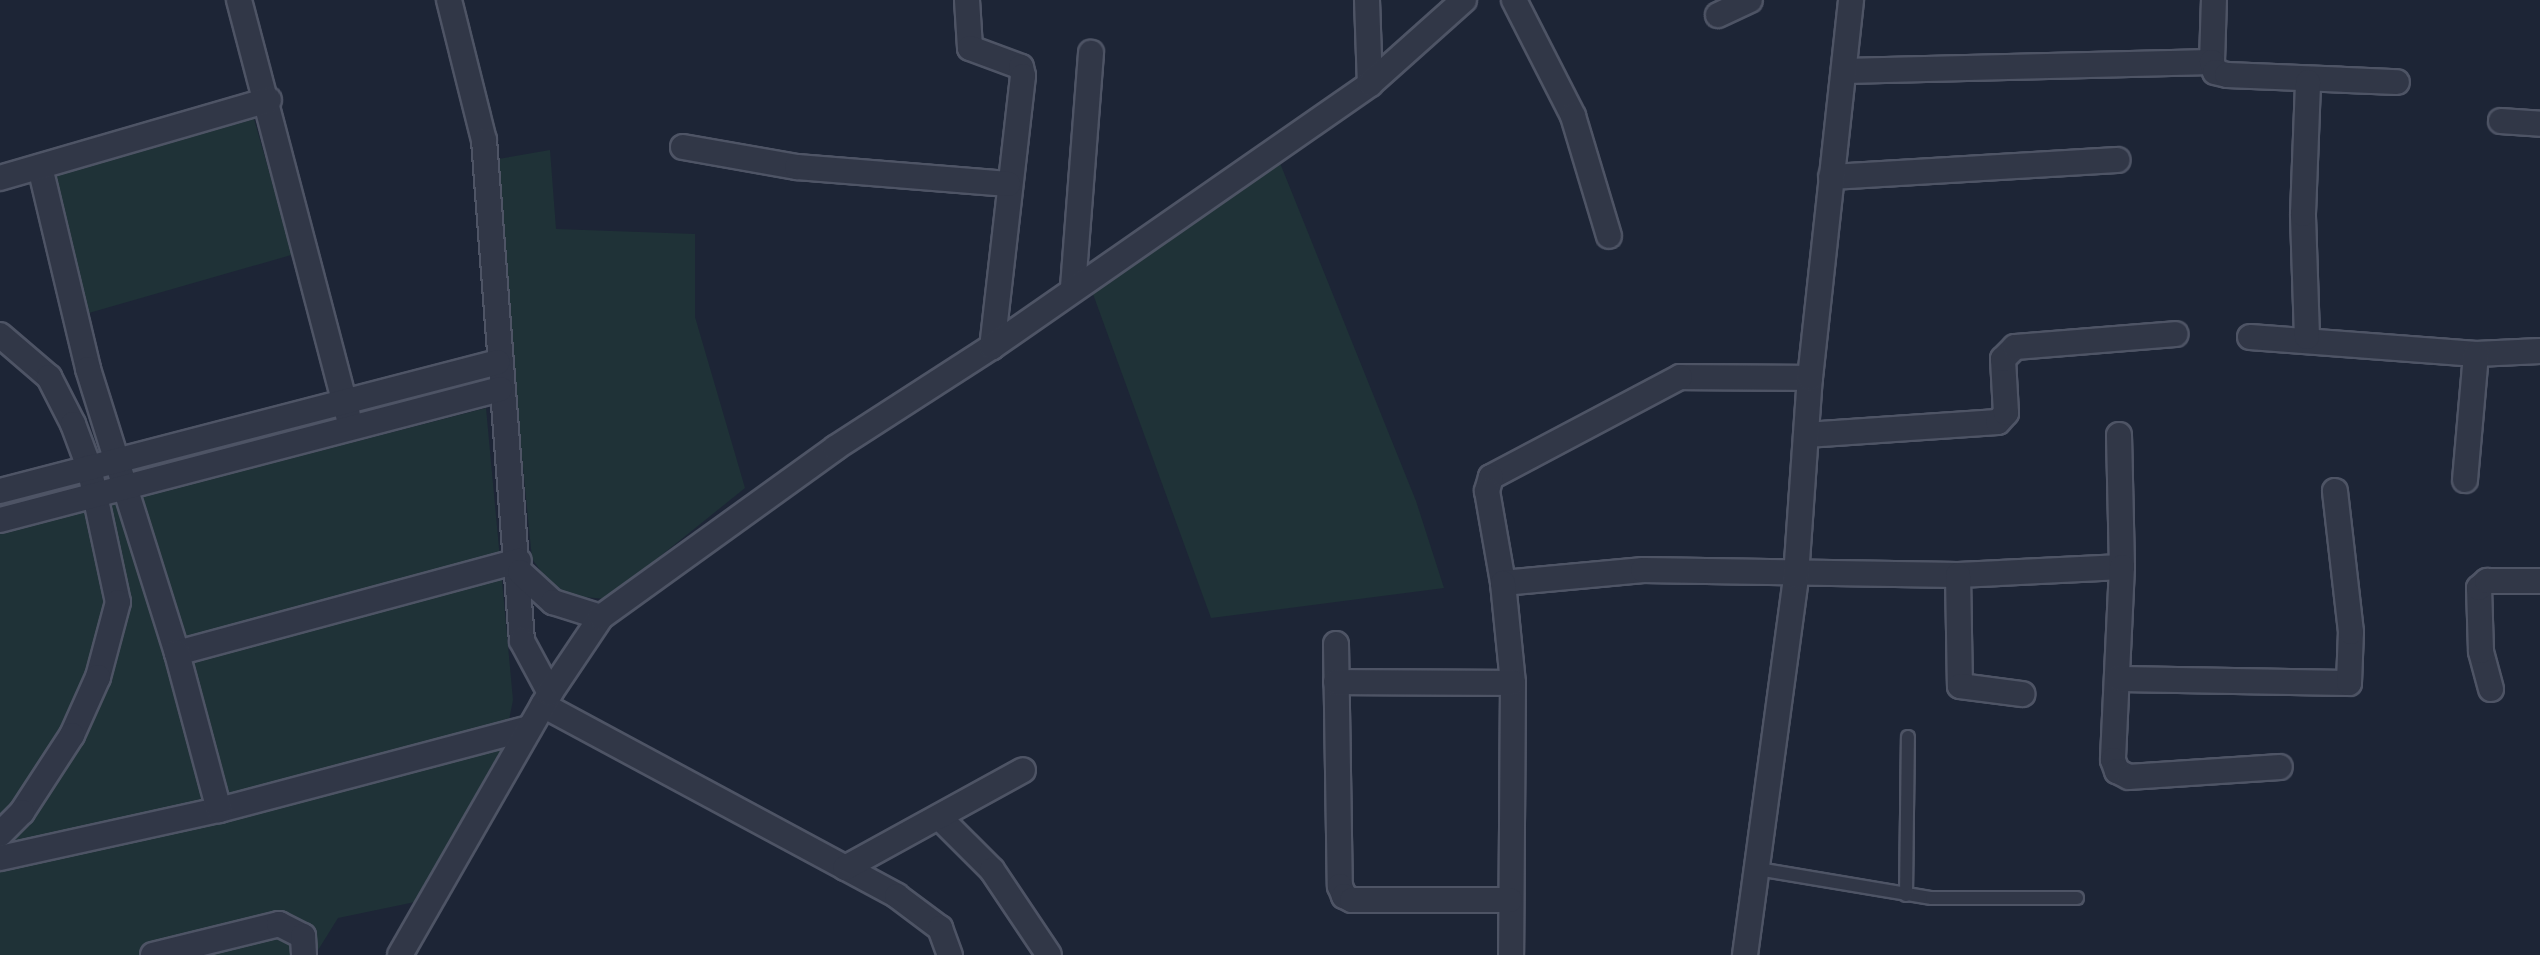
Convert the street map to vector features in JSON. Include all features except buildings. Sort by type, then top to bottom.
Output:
[{"type":"street","points":[[239,0],[269,100],[351,426]]},
{"type":"street","points":[[449,0],[484,140],[500,389],[519,567],[522,641],[546,699],[932,920],[946,936],[950,955]]},
{"type":"street","points":[[967,0],[970,48],[1021,67],[1023,76],[1008,184],[992,347]]},
{"type":"street","points":[[1367,0],[1370,84]]},
{"type":"street","points":[[400,955],[546,699],[601,617],[757,502],[992,347],[1073,287],[1370,84],[1464,0]]},
{"type":"street","points":[[1514,0],[1573,116],[1609,236]]},
{"type":"street","points":[[1718,15],[1750,0]]},
{"type":"street","points":[[1745,955],[1796,576],[1810,378],[1851,0]]},
{"type":"street","points":[[2214,0],[2212,62],[2220,74],[2308,82],[2397,82]]},
{"type":"street","points":[[1073,287],[1091,53]]},
{"type":"street","points":[[1844,71],[2212,62]]},
{"type":"street","points":[[2307,337],[2303,214],[2308,82]]},
{"type":"street","points":[[0,178],[269,100]]},
{"type":"street","points":[[2501,121],[2540,124]]},
{"type":"street","points":[[683,147],[811,168],[1008,184]]},
{"type":"street","points":[[1831,177],[2117,160]]},
{"type":"street","points":[[40,167],[88,369],[129,486],[219,810]]},
{"type":"street","points":[[1806,435],[1998,422],[2006,413],[2003,359],[2015,347],[2175,334]]},
{"type":"street","points":[[0,335],[49,377],[89,467],[118,602],[98,677],[72,735],[22,812],[0,834]]},
{"type":"street","points":[[2250,337],[2307,337],[2476,354],[2540,351]]},
{"type":"street","points":[[2465,480],[2476,354]]},
{"type":"street","points":[[0,491],[343,399],[498,362]]},
{"type":"street","points":[[49,377],[88,369]]},
{"type":"street","points":[[1511,955],[1513,683],[1503,583],[1487,491],[1491,477],[1680,377],[1810,378]]},
{"type":"street","points":[[0,520],[500,389]]},
{"type":"street","points":[[2119,435],[2122,567],[2113,760],[2117,771],[2129,777],[2280,767]]},
{"type":"street","points":[[2119,679],[2349,683],[2351,632],[2335,491]]},
{"type":"street","points":[[519,567],[553,602],[601,617]]},
{"type":"street","points":[[177,653],[519,567]]},
{"type":"street","points":[[1503,583],[1643,570],[1796,576],[1958,575],[2122,567]]},
{"type":"street","points":[[1958,575],[1960,686],[2022,694]]},
{"type":"street","points":[[2491,689],[2481,651],[2479,588],[2487,581],[2540,581]]},
{"type":"street","points":[[118,602],[160,593]]},
{"type":"street","points":[[1336,644],[1340,886],[1344,896],[1352,900],[1510,900]]},
{"type":"street","points":[[1336,682],[1513,683]]},
{"type":"street","points":[[0,858],[219,810],[529,728]]},
{"type":"street","points":[[845,868],[1023,770]]},
{"type":"street","points":[[939,817],[992,870],[1049,955]]},
{"type":"street","points":[[153,955],[279,924],[303,936],[304,955]]},
{"type":"lane","points":[[1906,895],[1908,737]]},
{"type":"lane","points":[[1758,869],[1906,895],[1961,900],[2077,898]]},
{"type":"green space","points":[[254,119],[293,255],[86,314],[47,178]]},
{"type":"green space","points":[[550,150],[556,229],[695,234],[695,317],[745,488],[607,599],[559,595],[532,559],[493,160]]},
{"type":"green space","points":[[1278,158],[1416,501],[1444,588],[1211,618],[1093,294]]},
{"type":"green space","points":[[486,408],[513,700],[504,745],[415,902],[338,918],[315,955],[0,955],[0,533]]}]
